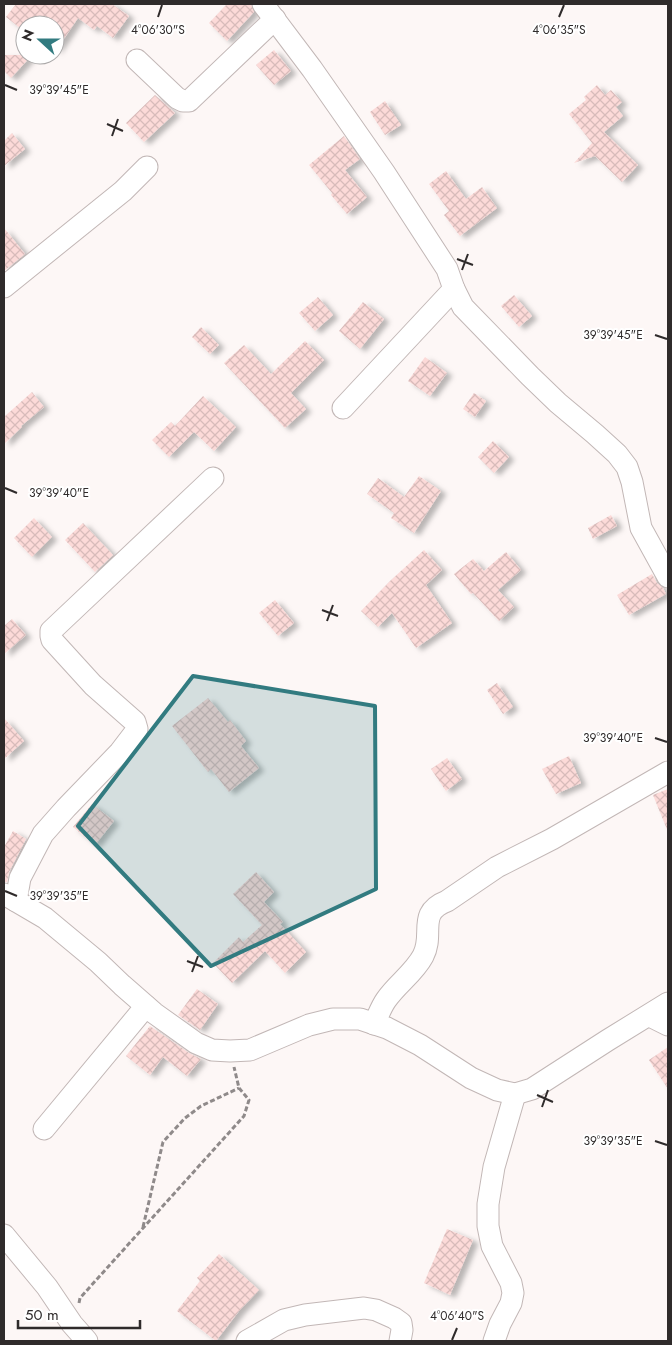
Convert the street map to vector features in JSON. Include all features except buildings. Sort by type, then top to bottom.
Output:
[{"type":"street","points":[[137,60],[177,98],[189,101],[269,12],[384,172],[447,269],[463,307],[558,403],[618,454],[630,474],[641,528],[668,577]]},
{"type":"street","points":[[4,287],[123,191],[147,167]]},
{"type":"street","points":[[343,408],[454,289]]},
{"type":"street","points":[[213,478],[51,632],[52,640],[93,685],[135,722],[137,729],[120,752],[43,834],[10,897],[45,918],[98,962],[146,1006],[196,1043],[212,1050],[250,1050],[309,1025],[332,1019],[360,1019],[387,1028],[420,1045],[470,1078],[497,1090],[515,1094],[532,1089],[608,1040],[659,1020],[668,1003]]},
{"type":"street","points":[[374,1024],[386,1000],[424,955],[428,936],[428,918],[432,910],[439,904],[447,901],[497,867],[552,839],[668,772]]},
{"type":"street","points":[[44,1129],[146,1006]]},
{"type":"street","points":[[494,1341],[511,1303],[513,1293],[511,1283],[492,1246],[488,1226],[488,1204],[494,1167],[515,1094]]},
{"type":"street","points":[[4,1235],[47,1287],[72,1324],[87,1341]]},
{"type":"street","points":[[247,1341],[284,1320],[305,1315],[364,1308],[376,1310],[394,1318],[400,1323],[402,1330],[400,1341]]},
{"type":"path","points":[[72,1324],[80,1298],[244,1116],[249,1100],[239,1088],[230,1051]]},
{"type":"path","points":[[142,1229],[163,1142],[185,1118],[201,1106],[239,1088]]},
{"type":"highlighted area","points":[[193,676],[375,706],[376,889],[211,966],[78,826]]}]
